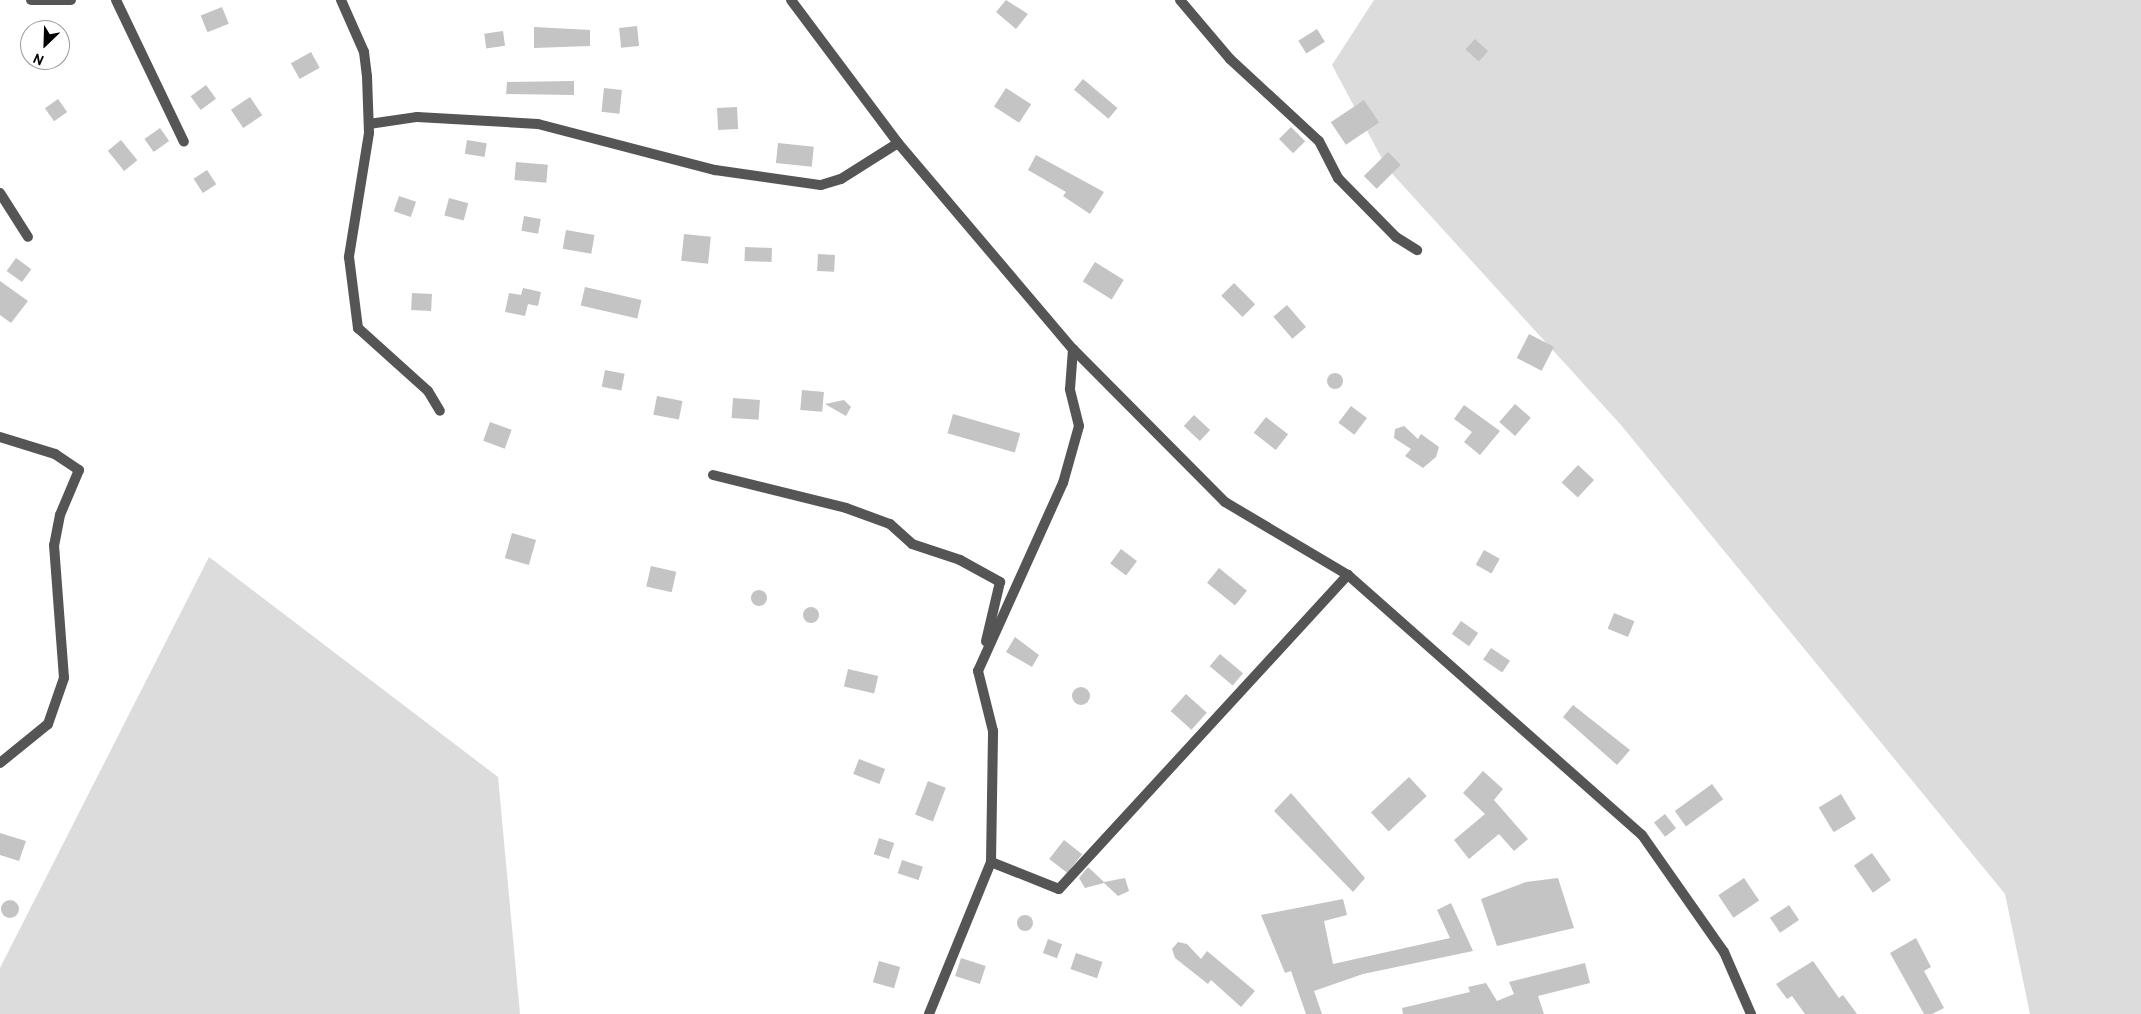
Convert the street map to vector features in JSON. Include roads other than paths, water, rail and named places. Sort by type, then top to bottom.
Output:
[{"type":"street","points":[[31,0],[71,0]]},
{"type":"street","points":[[116,0],[184,142]]},
{"type":"street","points":[[341,0],[364,52],[369,124],[349,256],[358,328],[428,392],[440,410]]},
{"type":"street","points":[[791,0],[898,143],[1073,349],[1225,502],[1348,575],[1642,834],[1724,952],[1752,1014]]},
{"type":"street","points":[[1180,0],[1230,58],[1319,141],[1338,178],[1396,237],[1417,250]]},
{"type":"street","points":[[369,124],[417,117],[560,127],[582,138],[696,165],[821,185],[841,179],[898,143]]},
{"type":"street","points":[[0,193],[28,237]]},
{"type":"street","points":[[978,671],[1063,483],[1079,426],[1070,389],[1073,349]]},
{"type":"street","points":[[0,437],[55,454],[79,470],[60,515],[54,545],[64,678],[48,724],[0,763]]},
{"type":"street","points":[[712,475],[846,508],[890,524],[912,544],[960,560],[1000,582],[978,671],[992,731],[990,862],[929,1014]]},
{"type":"street","points":[[990,862],[1059,889],[1348,575]]}]
